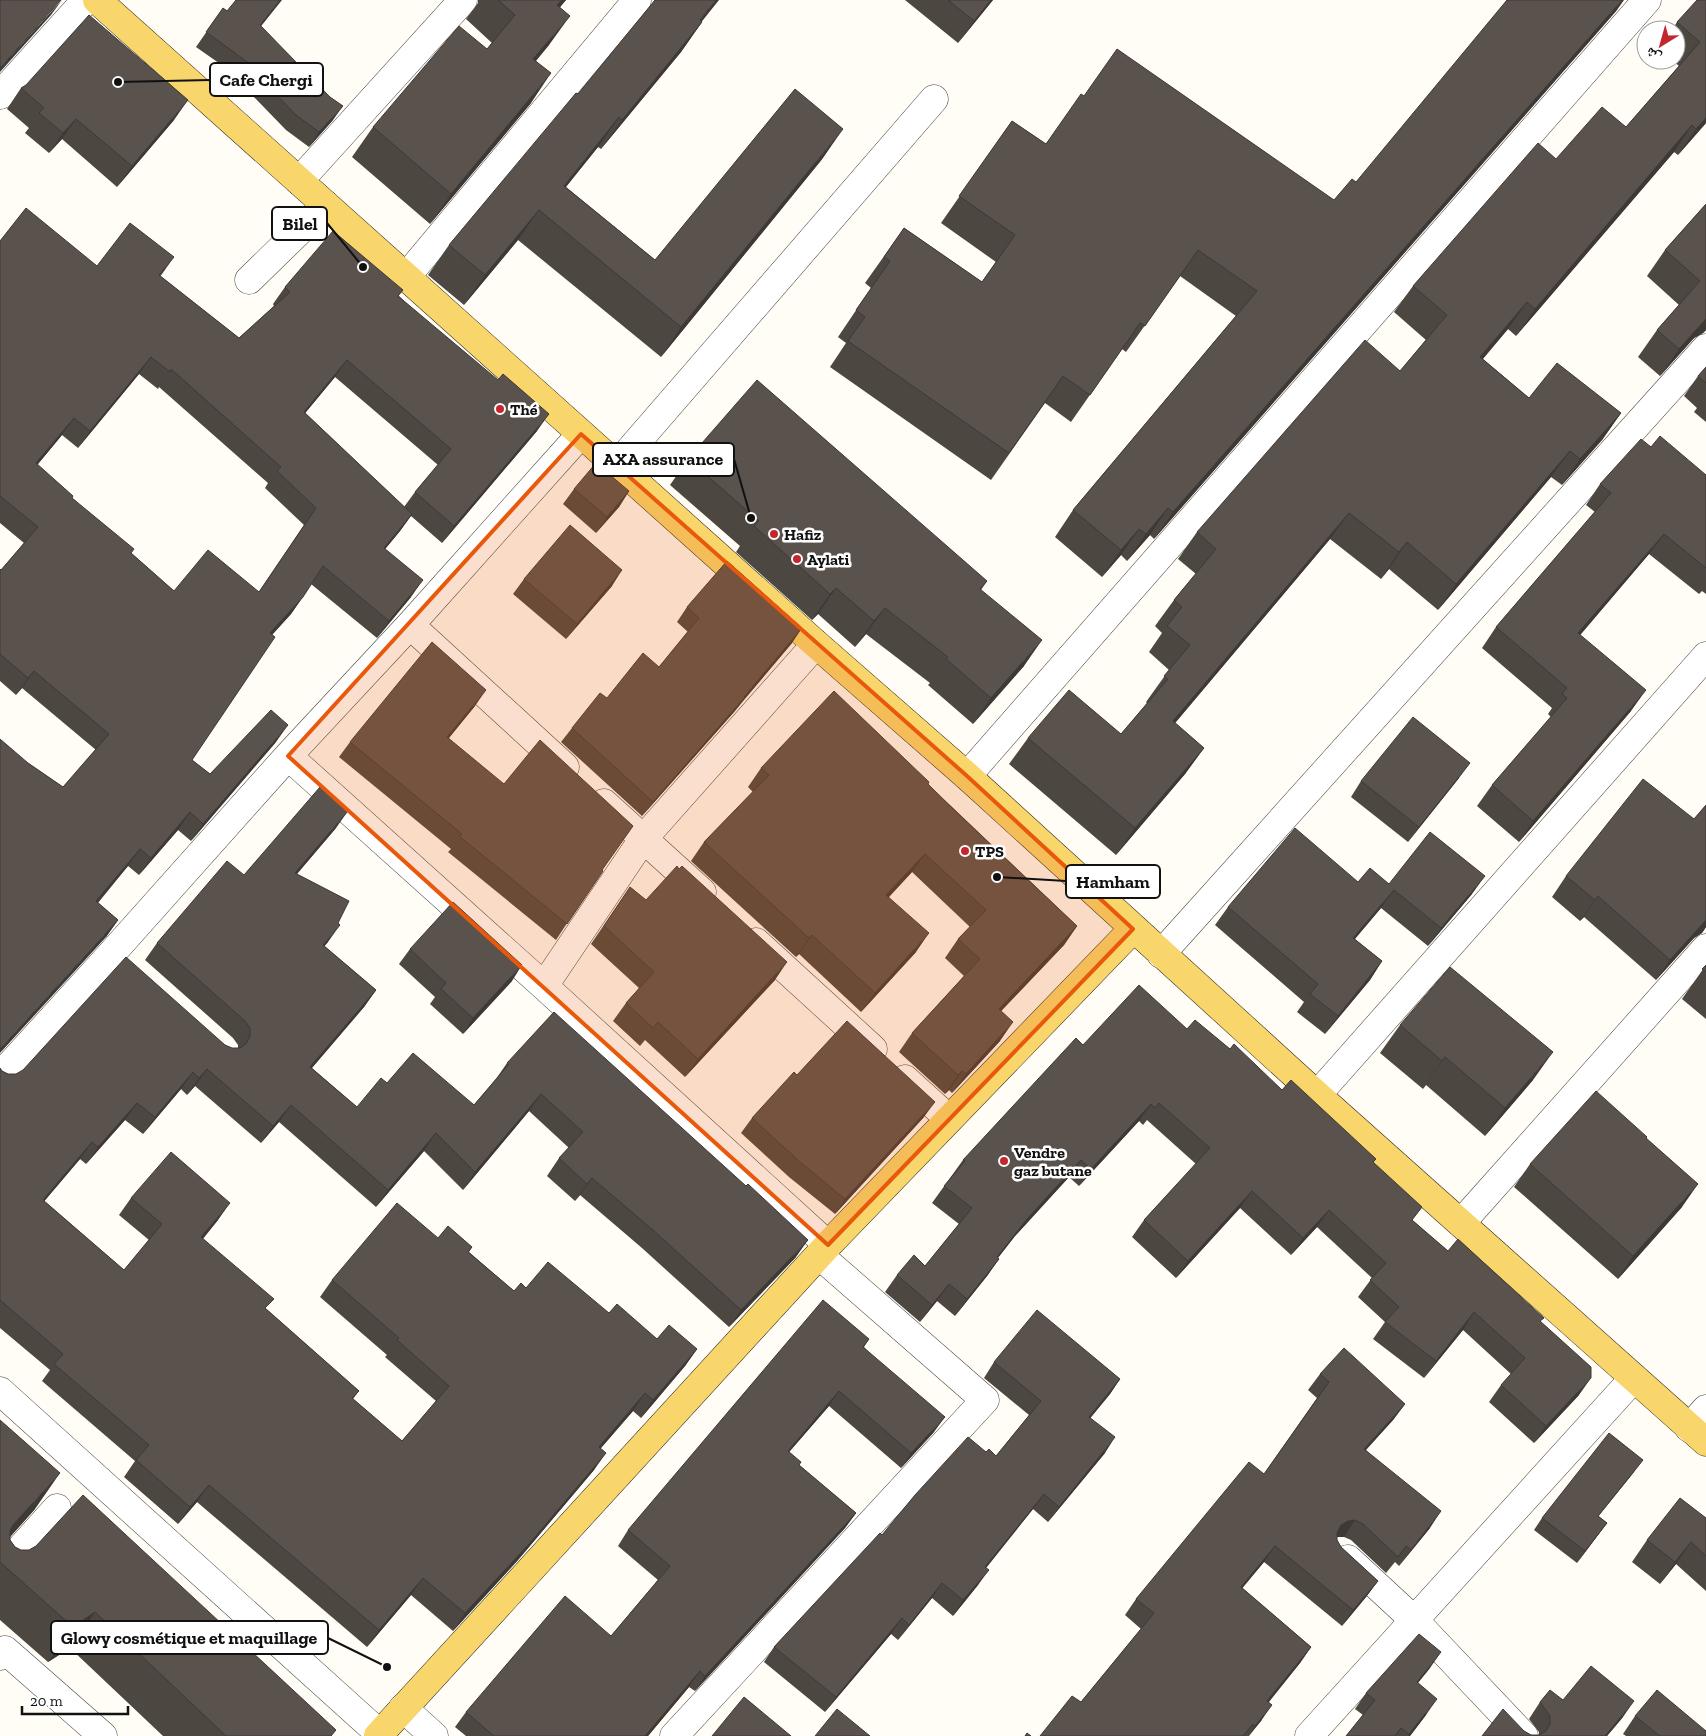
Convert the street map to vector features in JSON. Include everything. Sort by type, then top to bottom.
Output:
[{"type":"main road","points":[[97,0],[616,466],[967,776],[1317,1096],[1634,1378],[1700,1426]]},
{"type":"main road","points":[[380,1735],[823,1250],[948,1118],[1133,929]]},
{"type":"street","points":[[0,95],[86,0]]},
{"type":"street","points":[[299,181],[463,0]]},
{"type":"street","points":[[406,277],[637,0]]},
{"type":"street","points":[[967,776],[1647,0]]},
{"type":"street","points":[[616,466],[934,99]]},
{"type":"street","points":[[249,280],[326,205]]},
{"type":"street","points":[[1161,954],[1706,348]]},
{"type":"street","points":[[0,1076],[120,959],[288,756],[410,625],[581,434]]},
{"type":"street","points":[[410,625],[948,1118]]},
{"type":"street","points":[[544,986],[643,839],[816,644]]},
{"type":"street","points":[[1317,1096],[1706,656]]},
{"type":"street","points":[[288,756],[544,986],[823,1250],[985,1400],[674,1736]]},
{"type":"street","points":[[1461,1223],[1706,948]]},
{"type":"street","points":[[1309,1736],[1634,1378]]},
{"type":"street","points":[[0,1392],[380,1735]]},
{"type":"street","points":[[0,1571],[57,1508]]},
{"type":"street","points":[[1341,1552],[1414,1620],[1524,1736]]},
{"type":"street","points":[[0,1656],[5,1650],[103,1736]]},
{"type":"street","points":[[403,1708],[434,1736]]},
{"type":"highlighted area","points":[[581,434],[967,776],[1133,929],[828,1245],[288,756]]},
{"type":"building","points":[[0,0],[61,0],[0,68]]},
{"type":"building","points":[[236,0],[280,0],[260,25],[330,97],[343,106],[319,132],[296,115],[260,78],[264,74],[206,32],[223,8],[227,11]]},
{"type":"building","points":[[498,0],[562,0],[557,5],[570,16],[533,59],[551,73],[451,194],[373,127],[459,26],[487,49],[515,15]]},
{"type":"building","points":[[655,0],[716,0],[700,20],[702,22],[622,120],[619,117],[564,186],[655,260],[795,89],[843,129],[681,327],[539,210],[485,275],[449,245],[576,93],[578,94]]},
{"type":"building","points":[[948,0],[991,0],[974,21]]},
{"type":"building","points":[[1507,0],[1622,0],[1173,512],[1168,508],[1146,534],[1139,529],[1121,550],[1073,510],[1257,291],[1198,250],[1145,326],[1140,323],[1090,395],[1063,376],[1009,453],[848,341],[865,317],[856,310],[890,261],[884,257],[904,228],[982,282],[1015,235],[959,196],[1012,121],[1046,144],[1081,94],[1084,96],[1117,49],[1334,200],[1352,179],[1356,182]]},
{"type":"building","points":[[1697,0],[1706,0],[1706,118],[1696,129],[1692,125],[1535,309],[1527,302],[1480,357],[1529,398],[1557,363],[1621,413],[1580,459],[1570,451],[1456,584],[1407,542],[1399,552],[1349,513],[1173,721],[1204,748],[1135,828],[1028,738],[1069,690],[1121,734],[1168,679],[1164,676],[1190,645],[1167,626],[1182,607],[1174,600],[1216,549],[1197,532],[1365,340],[1400,371],[1447,315],[1413,286],[1538,143],[1556,159],[1602,107],[1626,127],[1676,70],[1686,70],[1686,58],[1700,42],[1686,30],[1686,20],[1679,20]]},
{"type":"building","points":[[89,15],[188,100],[132,166],[76,119],[63,133],[39,113],[44,108],[21,88],[26,85]]},
{"type":"building","points":[[1706,204],[1706,319],[1679,349],[1657,330],[1700,281],[1665,250]]},
{"type":"building","points":[[26,208],[97,266],[130,223],[174,257],[159,275],[239,338],[290,292],[285,287],[333,231],[403,290],[398,296],[498,380],[503,374],[549,414],[454,526],[415,492],[451,449],[347,360],[304,412],[412,514],[384,548],[423,580],[389,621],[323,566],[303,597],[270,633],[275,637],[192,760],[210,774],[271,710],[288,725],[203,824],[190,812],[151,858],[140,849],[96,901],[118,920],[0,1049],[0,739],[28,763],[63,787],[109,734],[34,671],[28,678],[0,654],[0,569],[38,527],[0,496],[0,241]],"holes":[[[151,357],[170,372],[171,369],[281,467],[277,471],[316,508],[259,592],[208,550],[174,591],[131,553],[134,549],[72,498],[73,496],[36,463],[74,418],[90,431]]]},
{"type":"building","points":[[1706,367],[1706,383],[1698,376]]},
{"type":"building","points":[[757,380],[987,581],[980,589],[1042,640],[991,698],[946,659],[948,657],[885,608],[874,621],[836,588],[830,594],[754,526],[759,521],[688,459]]},
{"type":"building","points":[[1660,436],[1706,475],[1706,568],[1664,534],[1578,633],[1646,690],[1533,821],[1492,785],[1567,698],[1562,694],[1567,688],[1496,627],[1611,493],[1600,484],[1641,439],[1651,447]]},
{"type":"building","points":[[596,463],[629,491],[607,517],[574,489]]},
{"type":"building","points":[[570,525],[622,570],[577,624],[524,579]]},
{"type":"building","points":[[727,561],[802,628],[745,697],[653,802],[572,728],[600,693],[607,698],[643,653],[659,667],[699,618],[687,607]]},
{"type":"building","points":[[432,642],[486,690],[447,737],[504,784],[540,740],[633,826],[567,924],[459,836],[462,834],[350,742]]},
{"type":"building","points":[[834,691],[929,782],[928,784],[949,805],[1077,926],[999,1009],[1013,1022],[966,1074],[962,1071],[958,1075],[912,1033],[980,959],[958,939],[986,910],[925,854],[886,895],[929,933],[875,993],[812,935],[809,938],[704,842],[769,775],[761,768]]},
{"type":"building","points":[[1413,717],[1470,763],[1419,827],[1361,781]]},
{"type":"building","points":[[1643,779],[1694,819],[1706,805],[1706,920],[1670,960],[1598,896],[1595,900],[1566,876]]},
{"type":"building","points":[[320,787],[348,811],[295,873],[349,901],[338,923],[340,925],[323,945],[376,990],[310,1067],[357,1107],[381,1078],[387,1083],[413,1053],[474,1105],[509,1064],[507,1063],[554,1012],[746,1186],[748,1184],[808,1240],[741,1310],[592,1178],[587,1184],[559,1158],[583,1132],[541,1094],[475,1172],[436,1133],[388,1190],[291,1105],[273,1126],[207,1069],[199,1078],[193,1072],[155,1117],[137,1103],[98,1147],[92,1142],[43,1200],[124,1270],[162,1224],[131,1198],[171,1152],[230,1203],[201,1237],[274,1299],[265,1308],[359,1391],[352,1398],[402,1441],[449,1386],[397,1340],[399,1338],[332,1280],[397,1203],[438,1238],[448,1226],[472,1247],[468,1252],[514,1291],[521,1283],[526,1288],[548,1262],[609,1313],[617,1304],[657,1339],[669,1325],[697,1349],[653,1400],[645,1393],[599,1447],[606,1453],[530,1543],[465,1613],[423,1578],[379,1630],[209,1485],[190,1507],[136,1460],[149,1445],[54,1364],[63,1354],[0,1300],[0,1068],[8,1074],[16,1074],[23,1070],[126,957],[225,1045],[232,1048],[240,1048],[246,1044],[250,1036],[250,1028],[245,1021],[157,943],[227,861],[244,875]]},
{"type":"building","points":[[1295,828],[1358,882],[1370,868],[1389,884],[1430,832],[1485,876],[1441,928],[1394,890],[1353,938],[1382,961],[1338,1016],[1310,994],[1318,984],[1228,907]]},
{"type":"building","points":[[677,866],[679,869],[682,866],[787,962],[698,1059],[658,1022],[653,1028],[626,1003],[654,972],[604,926],[630,887],[646,900]]},
{"type":"building","points":[[453,902],[522,965],[473,1018],[441,989],[446,983],[410,949]]},
{"type":"building","points":[[1450,967],[1553,1052],[1505,1108],[1445,1057],[1442,1061],[1400,1025]]},
{"type":"building","points":[[1139,985],[1187,1029],[1195,1020],[1230,1049],[1234,1044],[1282,1090],[1291,1080],[1376,1159],[1373,1162],[1422,1207],[1412,1220],[1448,1251],[1458,1239],[1544,1318],[1540,1321],[1591,1367],[1591,1378],[1546,1426],[1501,1385],[1525,1358],[1474,1312],[1436,1361],[1385,1322],[1399,1307],[1370,1280],[1386,1263],[1329,1210],[1303,1238],[1252,1191],[1188,1261],[1144,1220],[1210,1148],[1159,1103],[1155,1108],[1151,1104],[1091,1169],[1081,1160],[1027,1219],[997,1257],[999,1259],[967,1299],[949,1284],[932,1305],[897,1275],[914,1255],[925,1266],[972,1208],[944,1186],[965,1161],[963,1160],[1076,1038],[1083,1045]]},
{"type":"building","points":[[847,1021],[935,1102],[845,1199],[800,1162],[752,1118],[794,1072],[797,1075]]},
{"type":"building","points":[[1596,1091],[1698,1184],[1633,1256],[1530,1164]]},
{"type":"building","points":[[823,1300],[869,1339],[863,1347],[945,1417],[911,1453],[839,1391],[788,1451],[801,1462],[799,1465],[856,1513],[705,1676],[700,1671],[645,1736],[494,1736],[466,1712],[565,1596],[611,1636],[670,1566],[628,1530]]},
{"type":"building","points":[[1037,1310],[1120,1379],[1089,1417],[1115,1437],[1059,1507],[1044,1494],[985,1567],[989,1570],[963,1600],[942,1583],[909,1625],[902,1618],[836,1697],[774,1647],[880,1533],[882,1535],[915,1495],[968,1437],[986,1452],[989,1449],[996,1456],[1041,1401],[994,1362]]},
{"type":"building","points":[[1344,1348],[1405,1404],[1364,1449],[1441,1511],[1411,1550],[1406,1546],[1398,1557],[1363,1524],[1355,1520],[1341,1525],[1337,1533],[1337,1540],[1341,1547],[1378,1581],[1353,1610],[1275,1546],[1241,1587],[1311,1647],[1267,1701],[1272,1705],[1255,1726],[1253,1724],[1243,1736],[1040,1736],[1072,1696],[1081,1702],[1154,1613],[1136,1599],[1249,1462],[1264,1474],[1329,1382],[1320,1374]]},
{"type":"building","points":[[0,1420],[60,1473],[13,1525],[10,1531],[10,1540],[15,1547],[21,1550],[29,1550],[36,1546],[83,1495],[336,1730],[331,1736],[226,1736],[95,1612],[73,1627],[0,1562]]},
{"type":"building","points":[[1609,1433],[1643,1460],[1598,1516],[1607,1523],[1585,1551],[1542,1518]]},
{"type":"building","points":[[1680,1498],[1706,1518],[1706,1556],[1691,1542],[1675,1562],[1647,1540]]},
{"type":"building","points":[[1419,1634],[1441,1652],[1417,1682],[1437,1699],[1409,1734],[1401,1728],[1395,1736],[1346,1736],[1375,1700],[1366,1693]]},
{"type":"building","points":[[1591,1666],[1634,1701],[1605,1736],[1482,1736],[1503,1709],[1524,1731],[1531,1735],[1539,1735],[1546,1731],[1550,1724],[1550,1716],[1540,1702],[1550,1690],[1563,1700]]},
{"type":"building","points":[[1657,1690],[1706,1731],[1706,1736],[1660,1736],[1635,1716]]},
{"type":"building","points":[[744,1697],[791,1736],[712,1736]]},
{"type":"building","points":[[837,1709],[870,1736],[815,1736]]},
{"type":"place","name":"Cafe Chergi","points":[[118,82]]},
{"type":"place","name":"Bilel","points":[[363,267]]},
{"type":"place","name":"Thé","points":[[500,409]]},
{"type":"place","name":"AXA assurance","points":[[751,518]]},
{"type":"place","name":"Hafiz","points":[[774,534]]},
{"type":"place","name":"Aylati","points":[[797,559]]},
{"type":"place","name":"TPS","points":[[965,851]]},
{"type":"place","name":"Hamham","points":[[997,877]]},
{"type":"place","name":"Vendre gaz butane","points":[[1004,1161]]},
{"type":"place","name":"Glowy cosmétique et maquillage","points":[[387,1667]]}]
